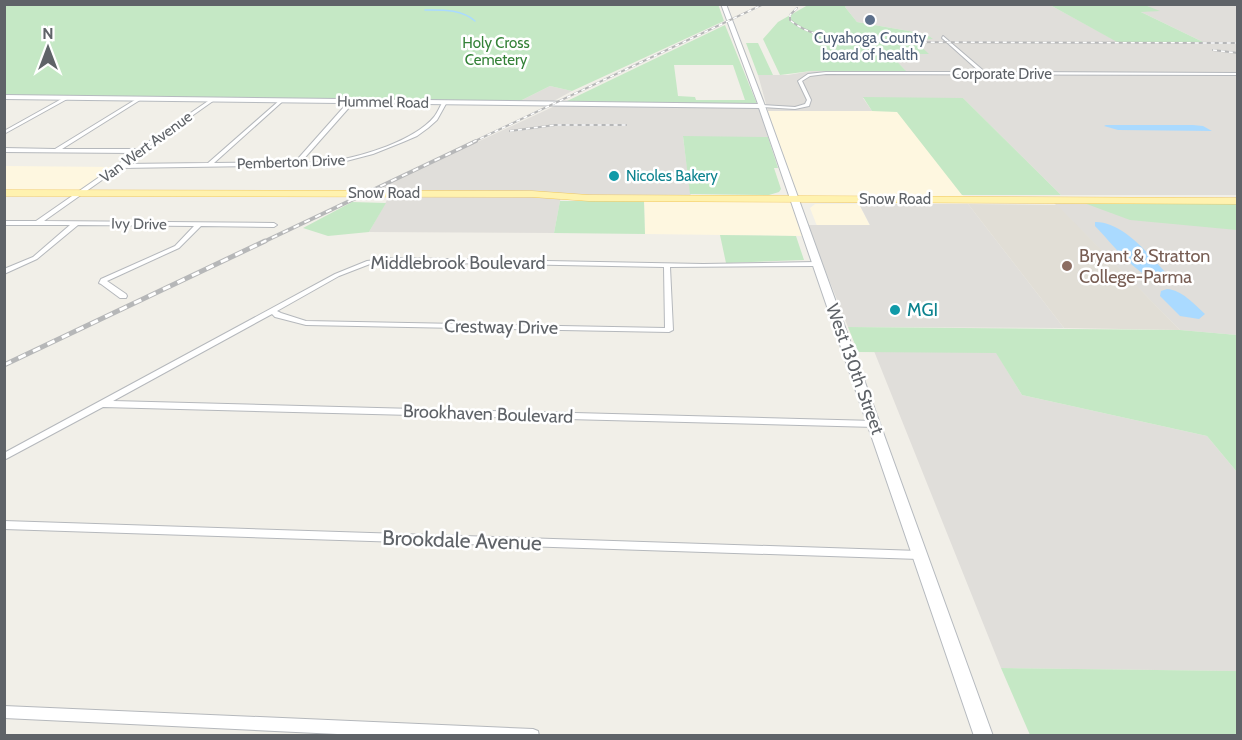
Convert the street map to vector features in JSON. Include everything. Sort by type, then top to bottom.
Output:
[{"type":"main road","name":"West 130th Street","points":[[723,4],[762,106],[984,735]]},
{"type":"main road","name":"Hummel Road","points":[[4,97],[762,106]]},
{"type":"main road","name":"Snow Road","points":[[4,194],[215,194],[531,199],[552,197],[1238,201]]},
{"type":"street","points":[[943,37],[985,74]]},
{"type":"street","name":"Corporate Drive","points":[[762,106],[795,108],[804,106],[809,100],[800,81],[804,77],[816,74],[1238,74]]},
{"type":"street","points":[[4,133],[67,98]]},
{"type":"street","points":[[57,150],[138,99]]},
{"type":"street","name":"Van Wert Avenue","points":[[38,223],[211,100]]},
{"type":"street","points":[[209,165],[281,100]]},
{"type":"street","points":[[296,164],[352,102]]},
{"type":"street","name":"Pemberton Drive","points":[[118,166],[331,164],[372,154],[421,130],[434,120],[445,102]]},
{"type":"street","points":[[4,150],[140,151]]},
{"type":"street","name":"Van Wert Avenue","points":[[46,223],[80,194]]},
{"type":"street","name":"Ivy Drive","points":[[4,223],[199,225],[252,228],[274,225]]},
{"type":"street","points":[[4,272],[35,258],[78,223]]},
{"type":"street","points":[[123,296],[103,280],[177,247],[199,225]]},
{"type":"street","name":"Middlebrook Boulevard","points":[[4,457],[349,268],[380,260],[667,265],[816,264]]},
{"type":"street","name":"Crestway Drive","points":[[272,310],[278,315],[306,323],[669,330],[667,265]]},
{"type":"street","name":"Brookhaven Boulevard","points":[[102,404],[875,424]]},
{"type":"street","name":"Brookdale Avenue","points":[[4,525],[919,555]]},
{"type":"street","points":[[4,712],[533,735]]},
{"type":"shaded area","points":[[847,5],[1050,5],[1118,42],[1201,41],[1139,11],[1158,11],[1145,5],[1237,5],[1237,195],[1061,195],[963,98],[863,98],[872,111],[768,111],[758,75],[788,75],[811,71],[905,70],[890,54],[928,54],[914,39],[926,34],[857,22],[845,7]]},
{"type":"shaded area","points":[[550,86],[572,91],[552,102],[520,101]]},
{"type":"shaded area","points":[[557,105],[760,107],[768,137],[683,137],[691,197],[561,196],[554,233],[369,232],[391,193],[370,192]]},
{"type":"shaded area","points":[[768,111],[897,111],[965,198],[798,197]]},
{"type":"shaded area","points":[[5,166],[115,167],[73,197],[5,196]]},
{"type":"shaded area","points":[[644,199],[791,201],[804,236],[645,234]]},
{"type":"shaded area","points":[[1054,203],[1237,203],[1237,335],[1180,330]]},
{"type":"shaded area","points":[[815,204],[859,204],[870,226],[817,226],[810,208]]},
{"type":"shaded area","points":[[859,204],[968,204],[1064,328],[848,327],[807,225],[870,225]]},
{"type":"shaded area","name":"Bryant & Stratton College-Parma","points":[[968,204],[1057,205],[1180,330],[1064,328]]},
{"type":"shaded area","points":[[874,351],[996,352],[1022,395],[1207,436],[1237,472],[1237,671],[1001,668]]},
{"type":"green space","name":"Holy Cross Cemetery","points":[[718,4],[724,21],[572,91],[550,86],[520,101],[5,95],[5,5]]},
{"type":"green space","points":[[808,5],[847,5],[845,7],[857,22],[926,34],[933,39],[914,40],[929,54],[890,54],[906,71],[811,71],[780,75],[763,39],[778,22]]},
{"type":"green space","points":[[1050,5],[1145,5],[1160,11],[1141,12],[1203,42],[1117,42]]},
{"type":"green space","points":[[725,25],[757,104],[565,102]],"holes":[[[674,65],[733,65],[745,100],[696,100],[695,97],[678,96]]]},
{"type":"green space","points":[[746,43],[758,43],[773,75],[758,75]]},
{"type":"green space","points":[[863,97],[963,98],[1061,195],[962,195],[897,112],[872,111]]},
{"type":"green space","points":[[683,136],[768,137],[778,168],[774,168],[781,189],[769,195],[690,194]]},
{"type":"green space","points":[[560,201],[644,201],[645,234],[554,233]]},
{"type":"green space","points":[[352,202],[386,203],[369,232],[328,236],[303,228]]},
{"type":"green space","points":[[1084,203],[1237,203],[1237,230],[1130,220]]},
{"type":"green space","points":[[720,235],[796,236],[804,260],[726,263]]},
{"type":"green space","points":[[848,327],[1180,330],[1237,335],[1237,472],[1207,436],[1022,395],[996,353],[858,352]]},
{"type":"green space","points":[[1001,668],[1237,671],[1237,735],[1030,735]]},
{"type":"water","points":[[1193,125],[1203,126],[1212,131],[1118,130],[1104,126]]},
{"type":"water","points":[[1095,222],[1106,223],[1117,228],[1138,243],[1172,280],[1162,281],[1141,272],[1095,226]]},
{"type":"water","points":[[1167,289],[1183,295],[1205,314],[1199,319],[1180,316],[1160,296],[1161,291]]},
{"type":"waterway","points":[[425,10],[458,12],[475,21]]},
{"type":"railway","points":[[473,142],[764,4]]},
{"type":"railway","points":[[797,8],[790,15],[790,20],[808,31],[840,39],[872,42],[1238,43]]},
{"type":"railway","points":[[1213,50],[1238,53]]},
{"type":"railway","points":[[510,131],[555,125],[626,125]]},
{"type":"railway","points":[[261,243],[476,141]]},
{"type":"railway","points":[[4,365],[265,241]]},
{"type":"place","name":"Cuyahoga County board of health","points":[[870,20]]},
{"type":"place","name":"Nicoles Bakery","points":[[614,176]]},
{"type":"place","name":"Bryant & Stratton College-Parma","points":[[1067,266]]},
{"type":"place","name":"MGI","points":[[895,310]]}]
